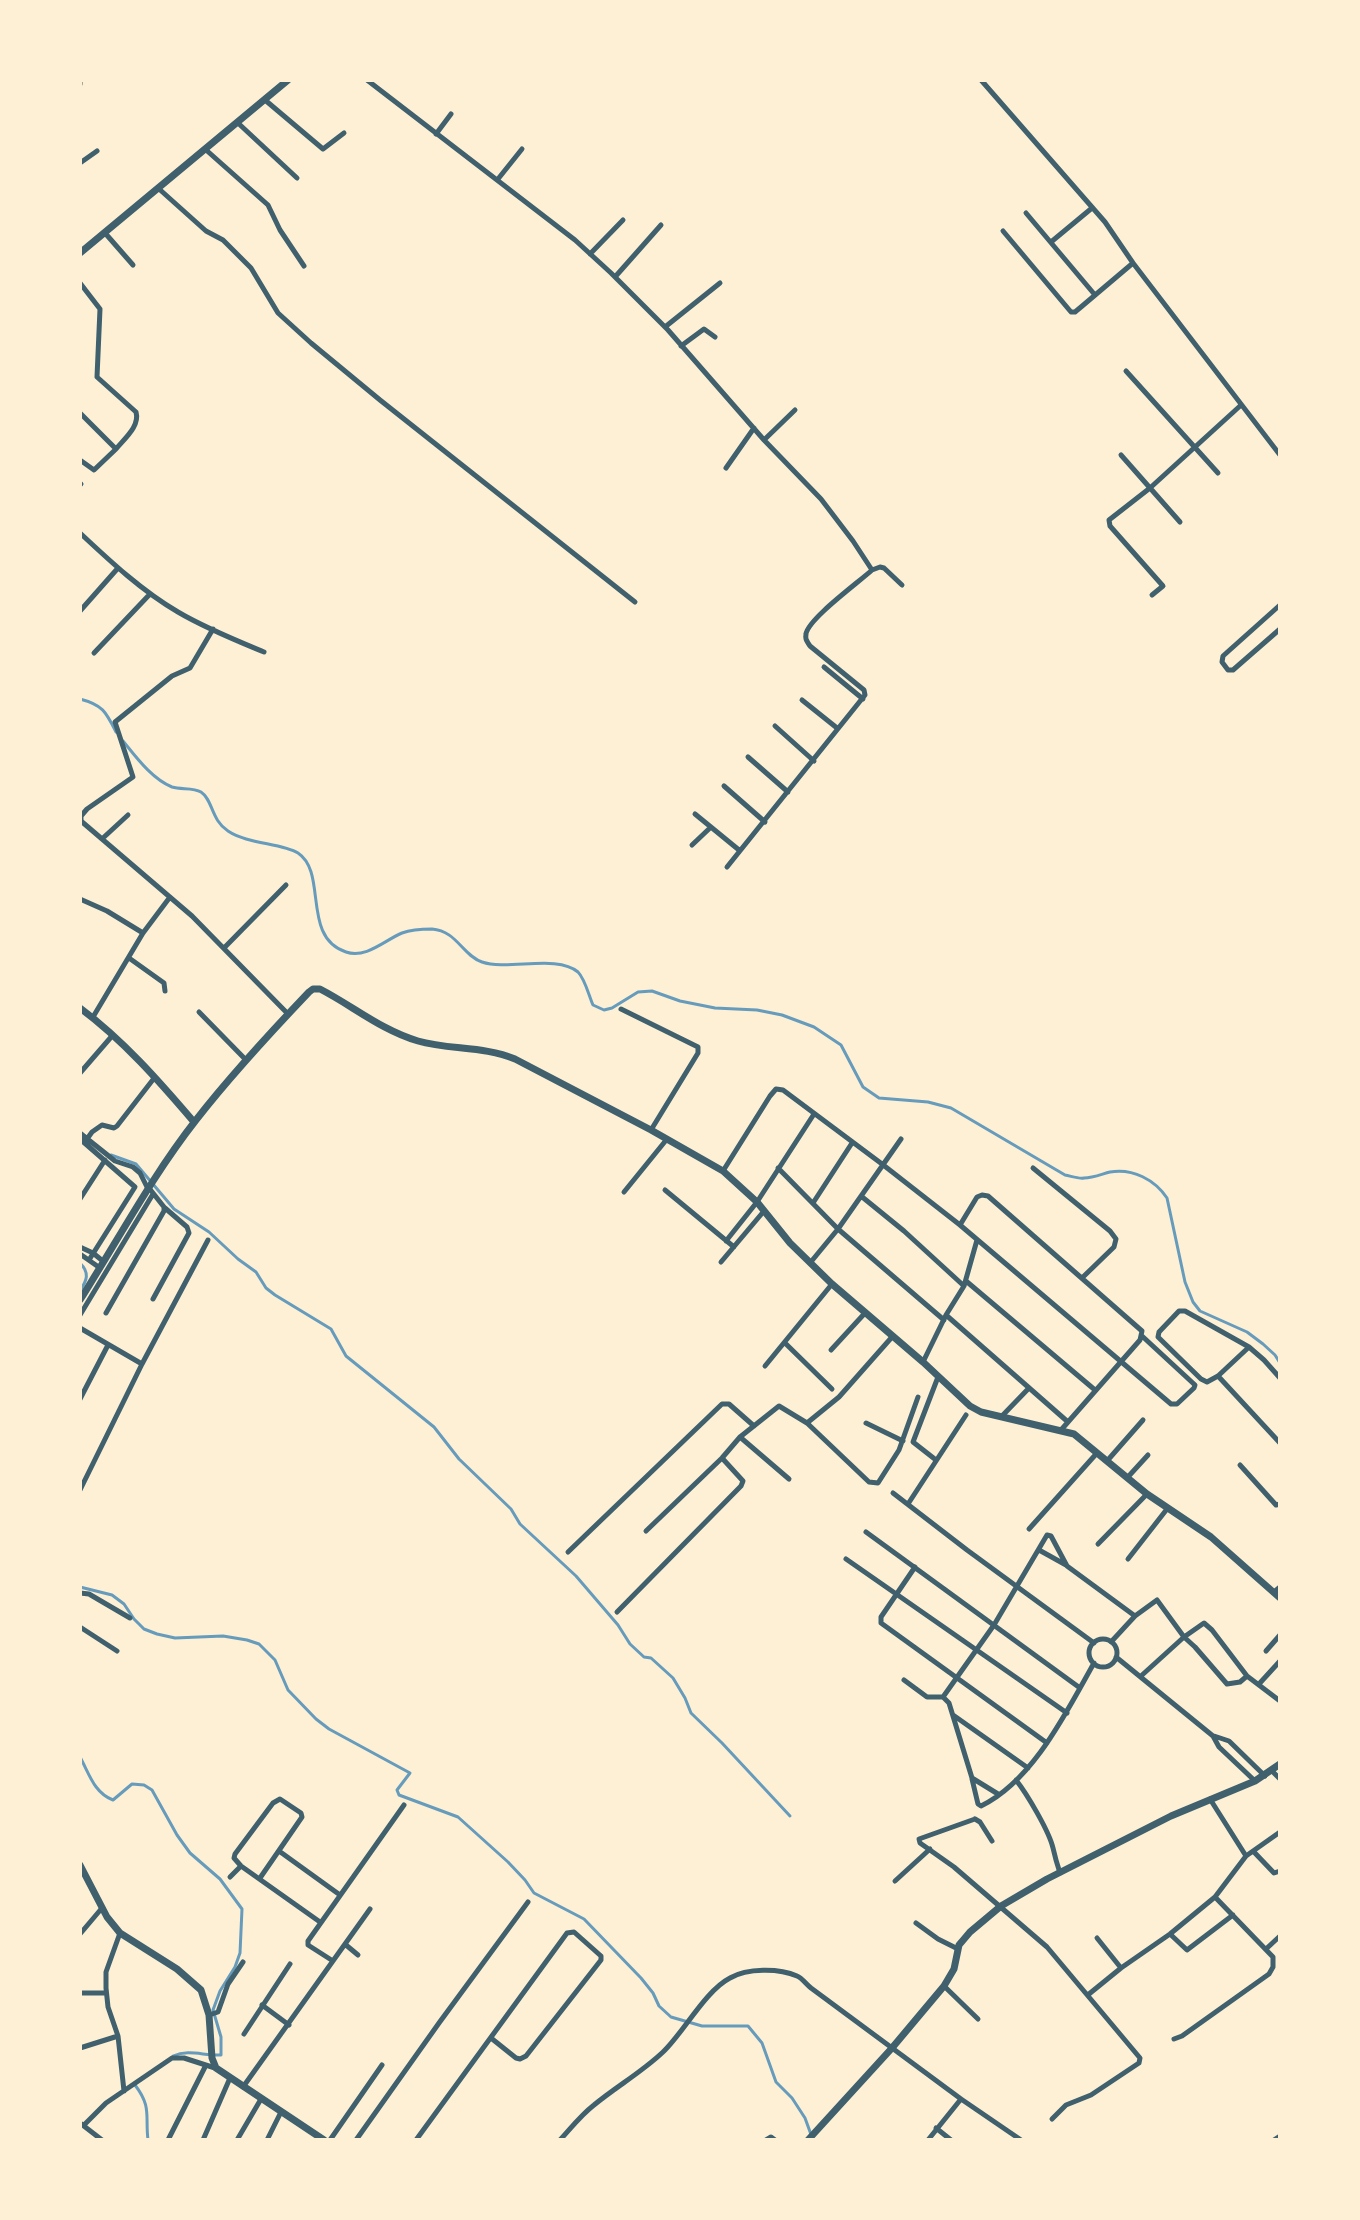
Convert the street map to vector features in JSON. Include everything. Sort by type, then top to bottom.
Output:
[{"type":"street","points":[[80,253],[288,80]]},
{"type":"street","points":[[367,80],[498,179],[615,277],[665,327],[764,440],[821,499],[872,570]]},
{"type":"street","points":[[981,80],[1110,229],[1240,406],[1280,455]]},
{"type":"street","points":[[265,100],[323,149],[344,133]]},
{"type":"street","points":[[436,134],[451,114]]},
{"type":"street","points":[[238,123],[297,178]]},
{"type":"street","points":[[205,149],[268,205],[304,266]]},
{"type":"street","points":[[498,179],[522,149]]},
{"type":"street","points":[[80,163],[97,151]]},
{"type":"street","points":[[158,188],[206,231],[223,240],[251,268],[271,304],[311,343],[635,602]]},
{"type":"street","points":[[1051,242],[1092,208]]},
{"type":"street","points":[[1026,213],[1095,295]]},
{"type":"street","points":[[590,254],[623,220]]},
{"type":"street","points":[[615,277],[661,225]]},
{"type":"street","points":[[1003,231],[1071,312],[1075,312],[1133,263]]},
{"type":"street","points":[[104,232],[133,265]]},
{"type":"street","points":[[80,283],[100,309],[97,377],[138,417],[116,449],[94,470],[80,460]]},
{"type":"street","points":[[665,327],[720,283]]},
{"type":"street","points":[[681,346],[705,328],[715,337]]},
{"type":"street","points":[[1126,371],[1218,473]]},
{"type":"street","points":[[1152,595],[1163,586],[1109,522],[1240,406]]},
{"type":"street","points":[[764,440],[795,410]]},
{"type":"street","points":[[80,413],[116,449]]},
{"type":"street","points":[[726,468],[754,428]]},
{"type":"street","points":[[1121,455],[1180,522]]},
{"type":"street","points":[[80,533],[150,594],[180,613],[264,652]]},
{"type":"street","points":[[727,867],[866,694],[810,646],[806,634],[818,616],[872,570],[882,567],[902,585]]},
{"type":"street","points":[[80,611],[118,568]]},
{"type":"street","points":[[94,653],[150,594]]},
{"type":"street","points":[[1280,605],[1223,656],[1222,662],[1229,671],[1233,670],[1280,629]]},
{"type":"street","points":[[213,629],[190,668],[172,676],[116,720],[114,725],[134,776],[87,809],[81,821],[192,916],[288,1014]]},
{"type":"street","points":[[824,667],[863,699]]},
{"type":"street","points":[[802,700],[837,728]]},
{"type":"street","points":[[775,726],[814,761]]},
{"type":"street","points":[[748,757],[788,792]]},
{"type":"street","points":[[724,786],[765,822]]},
{"type":"street","points":[[695,814],[739,850]]},
{"type":"street","points":[[103,838],[128,815]]},
{"type":"street","points":[[692,845],[711,827]]},
{"type":"street","points":[[224,948],[286,885]]},
{"type":"street","points":[[93,1017],[143,933],[170,897]]},
{"type":"street","points":[[80,899],[143,933]]},
{"type":"street","points":[[129,958],[164,983],[165,991]]},
{"type":"street","points":[[80,1300],[194,1122],[288,1014],[312,990],[320,989],[398,1034],[438,1046],[506,1055],[723,1171],[757,1202],[790,1243],[832,1284],[970,1406],[981,1412],[1074,1434],[1147,1494],[1211,1537],[1278,1592]]},
{"type":"street","points":[[80,1008],[155,1077],[194,1122]]},
{"type":"street","points":[[621,1009],[698,1047],[698,1053],[651,1130]]},
{"type":"street","points":[[199,1012],[246,1060]]},
{"type":"street","points":[[80,1073],[112,1036]]},
{"type":"street","points":[[82,1137],[102,1125],[117,1126],[155,1077]]},
{"type":"street","points":[[723,1171],[762,1107],[776,1089],[785,1091],[960,1225],[1171,1404],[1180,1402],[1194,1388],[1191,1380],[1083,1277],[986,1195],[977,1197],[960,1225]]},
{"type":"street","points":[[726,1241],[757,1202],[814,1114]]},
{"type":"street","points":[[82,1137],[115,1161],[133,1167],[165,1208],[187,1227],[189,1233],[153,1299]]},
{"type":"street","points":[[82,1137],[135,1187],[89,1260]]},
{"type":"street","points":[[624,1192],[667,1139]]},
{"type":"street","points":[[810,1263],[838,1229],[901,1139]]},
{"type":"street","points":[[813,1203],[852,1143]]},
{"type":"street","points":[[80,1199],[105,1160]]},
{"type":"street","points":[[778,1168],[838,1229],[1068,1422]]},
{"type":"street","points":[[1033,1168],[1116,1239],[1114,1247],[1083,1277]]},
{"type":"street","points":[[80,1315],[151,1189]]},
{"type":"street","points":[[665,1190],[734,1247]]},
{"type":"street","points":[[861,1196],[1095,1390]]},
{"type":"street","points":[[106,1313],[165,1208]]},
{"type":"street","points":[[721,1262],[764,1210]]},
{"type":"street","points":[[80,1490],[208,1240]]},
{"type":"street","points":[[923,1362],[965,1284],[977,1240]]},
{"type":"street","points":[[80,1247],[93,1253],[102,1265]]},
{"type":"street","points":[[80,1254],[102,1265]]},
{"type":"street","points":[[765,1366],[832,1284]]},
{"type":"street","points":[[1249,1347],[1209,1382],[1201,1379],[1158,1337],[1161,1328],[1172,1317],[1179,1311],[1185,1311],[1249,1347],[1280,1378]]},
{"type":"street","points":[[831,1350],[865,1313]]},
{"type":"street","points":[[80,1328],[142,1364]]},
{"type":"street","points":[[1061,1430],[1142,1334]]},
{"type":"street","points":[[807,1423],[839,1397],[892,1337]]},
{"type":"street","points":[[785,1343],[832,1389]]},
{"type":"street","points":[[80,1399],[108,1345]]},
{"type":"street","points":[[1218,1376],[1280,1443]]},
{"type":"street","points":[[936,1460],[913,1441],[938,1377]]},
{"type":"street","points":[[1002,1416],[1029,1388]]},
{"type":"street","points":[[646,1531],[740,1437],[779,1406],[807,1423],[872,1483],[880,1481],[903,1441],[918,1397]]},
{"type":"street","points":[[568,1552],[722,1404],[729,1404],[754,1426]]},
{"type":"street","points":[[908,1504],[966,1415]]},
{"type":"street","points":[[1107,1461],[1143,1420]]},
{"type":"street","points":[[866,1423],[903,1441]]},
{"type":"street","points":[[740,1437],[789,1479]]},
{"type":"street","points":[[1029,1529],[1097,1452]]},
{"type":"street","points":[[1127,1478],[1148,1455]]},
{"type":"street","points":[[617,1612],[741,1486],[743,1481],[722,1458]]},
{"type":"street","points":[[1240,1465],[1267,1498],[1276,1505],[1280,1504]]},
{"type":"street","points":[[893,1493],[1094,1643]]},
{"type":"street","points":[[1098,1544],[1147,1494]]},
{"type":"street","points":[[1128,1559],[1167,1509]]},
{"type":"street","points":[[866,1532],[1080,1688]]},
{"type":"street","points":[[904,1680],[927,1697],[943,1697],[994,1625],[1047,1535],[1050,1535],[1067,1566]]},
{"type":"street","points":[[1039,1550],[1067,1566],[1135,1616]]},
{"type":"street","points":[[846,1559],[1067,1713]]},
{"type":"street","points":[[915,1567],[880,1618],[881,1623],[1047,1743]]},
{"type":"street","points":[[80,1593],[89,1594],[130,1618]]},
{"type":"street","points":[[1111,1642],[1135,1616],[1157,1600],[1184,1637],[1227,1684],[1240,1682],[1247,1676]]},
{"type":"street","points":[[1141,1676],[1202,1623],[1207,1624],[1247,1676],[1280,1701]]},
{"type":"street","points":[[80,1627],[117,1651]]},
{"type":"street","points":[[1266,1651],[1280,1635]]},
{"type":"street","points":[[1103,1639],[1111,1642],[1116,1649],[1116,1657],[1107,1666],[1094,1663],[1090,1653],[1094,1643],[1103,1639]]},
{"type":"street","points":[[1116,1657],[1213,1736],[1219,1747],[1255,1781]]},
{"type":"street","points":[[1259,1684],[1280,1661]]},
{"type":"street","points":[[980,1805],[984,1805],[1028,1768],[1067,1713],[1094,1663]]},
{"type":"street","points":[[943,1697],[948,1702],[980,1805],[975,1819]]},
{"type":"street","points":[[952,1714],[1028,1768]]},
{"type":"street","points":[[1213,1736],[1229,1741],[1268,1774],[1280,1779]]},
{"type":"street","points":[[808,2139],[944,1986],[954,1969],[958,1949],[970,1932],[1001,1906],[1171,1816],[1255,1781],[1280,1764]]},
{"type":"street","points":[[972,1778],[998,1794]]},
{"type":"street","points":[[1016,1780],[1052,1846],[1060,1873]]},
{"type":"street","points":[[260,1878],[301,1819],[302,1814],[279,1799],[234,1854],[235,1860],[320,1922]]},
{"type":"street","points":[[1210,1799],[1246,1856]]},
{"type":"street","points":[[333,1961],[308,1941],[404,1805]]},
{"type":"street","points":[[975,1819],[992,1841]]},
{"type":"street","points":[[975,1819],[919,1839],[920,1843],[1001,1906],[1047,1947],[1140,2058],[1091,2095],[1066,2105],[1052,2119]]},
{"type":"street","points":[[1089,1994],[1215,1897],[1246,1856],[1280,1832]]},
{"type":"street","points":[[279,1851],[340,1895]]},
{"type":"street","points":[[895,1881],[928,1851]]},
{"type":"street","points":[[1254,1852],[1274,1873],[1280,1871]]},
{"type":"street","points":[[80,1865],[102,1908],[120,1933],[196,1983],[213,2014]]},
{"type":"street","points":[[230,1877],[241,1866]]},
{"type":"street","points":[[1174,2039],[1236,1999],[1271,1971],[1274,1960],[1266,1949],[1215,1897]]},
{"type":"street","points":[[356,2140],[528,1902]]},
{"type":"street","points":[[80,1934],[102,1908]]},
{"type":"street","points":[[243,2087],[370,1909]]},
{"type":"street","points":[[1170,1934],[1187,1950],[1233,1915]]},
{"type":"street","points":[[916,1923],[958,1949]]},
{"type":"street","points":[[416,2140],[567,1933],[574,1932],[601,1956],[526,2056],[516,2058],[491,2038]]},
{"type":"street","points":[[120,1933],[106,1972],[106,1993],[118,2036],[124,2091]]},
{"type":"street","points":[[1266,1949],[1280,1936]]},
{"type":"street","points":[[1097,1938],[1121,1968]]},
{"type":"street","points":[[346,1945],[358,1955]]},
{"type":"street","points":[[168,2140],[209,2061],[213,2014],[243,1962]]},
{"type":"street","points":[[244,2034],[290,1964]]},
{"type":"street","points":[[560,2140],[582,2116],[665,2050],[691,2016],[730,1978],[742,1973],[763,1971],[801,1978],[961,2099],[1021,2140]]},
{"type":"street","points":[[944,1986],[978,2019]]},
{"type":"street","points":[[80,1993],[106,1993]]},
{"type":"street","points":[[262,2005],[289,2025]]},
{"type":"street","points":[[80,2048],[118,2036]]},
{"type":"street","points":[[102,2140],[82,2124],[99,2108],[172,2058],[209,2061],[318,2139]]},
{"type":"street","points":[[330,2140],[382,2065]]},
{"type":"street","points":[[203,2140],[230,2078]]},
{"type":"street","points":[[237,2140],[261,2099]]},
{"type":"street","points":[[928,2140],[961,2099]]},
{"type":"street","points":[[267,2140],[281,2112]]},
{"type":"street","points":[[936,2128],[951,2140]]},
{"type":"street","points":[[1274,2140],[1280,2136]]},
{"type":"street","points":[[766,2140],[771,2137],[775,2140]]},
{"type":"waterway","points":[[80,699],[103,710],[116,732]]},
{"type":"waterway","points":[[123,741],[158,779],[176,788],[201,792],[218,821],[228,831],[245,839],[298,853],[307,862],[312,875],[324,933],[332,944],[346,952],[361,953],[402,933],[432,929],[448,934],[482,962],[505,965],[545,963],[569,967],[580,975],[593,1005],[604,1010],[638,992],[652,991],[715,1008],[782,1015],[814,1027],[841,1045],[863,1087],[879,1098],[928,1102],[951,1108],[1065,1175],[1087,1178],[1119,1171],[1143,1177],[1167,1198],[1185,1282],[1193,1302],[1200,1311],[1247,1332],[1275,1355],[1280,1363]]},
{"type":"waterway","points":[[111,1155],[136,1164],[174,1209],[209,1232],[256,1272],[266,1288],[275,1295],[331,1329],[346,1356],[434,1427],[459,1459],[511,1509],[520,1524],[576,1576],[618,1625],[630,1644],[673,1678],[691,1713],[790,1816]]},
{"type":"waterway","points":[[80,1263],[86,1277],[80,1291]]},
{"type":"waterway","points":[[80,1587],[112,1595],[124,1604],[144,1629],[157,1634],[175,1638],[223,1636],[259,1644],[275,1660],[288,1690],[316,1719],[410,1773],[397,1790],[399,1795],[458,1817],[508,1862],[534,1893],[584,1919],[641,1978],[659,2006],[671,2017],[702,2026],[748,2026],[762,2043],[776,2082],[792,2098],[805,2118],[813,2140]]},
{"type":"waterway","points":[[80,1757],[89,1776],[106,1797],[113,1800],[132,1784],[144,1785],[152,1790],[190,1853],[220,1879],[242,1909],[240,1953],[213,2010],[221,2037],[221,2055],[191,2053],[173,2056]]},
{"type":"waterway","points":[[135,2085],[146,2106],[148,2140]]}]
